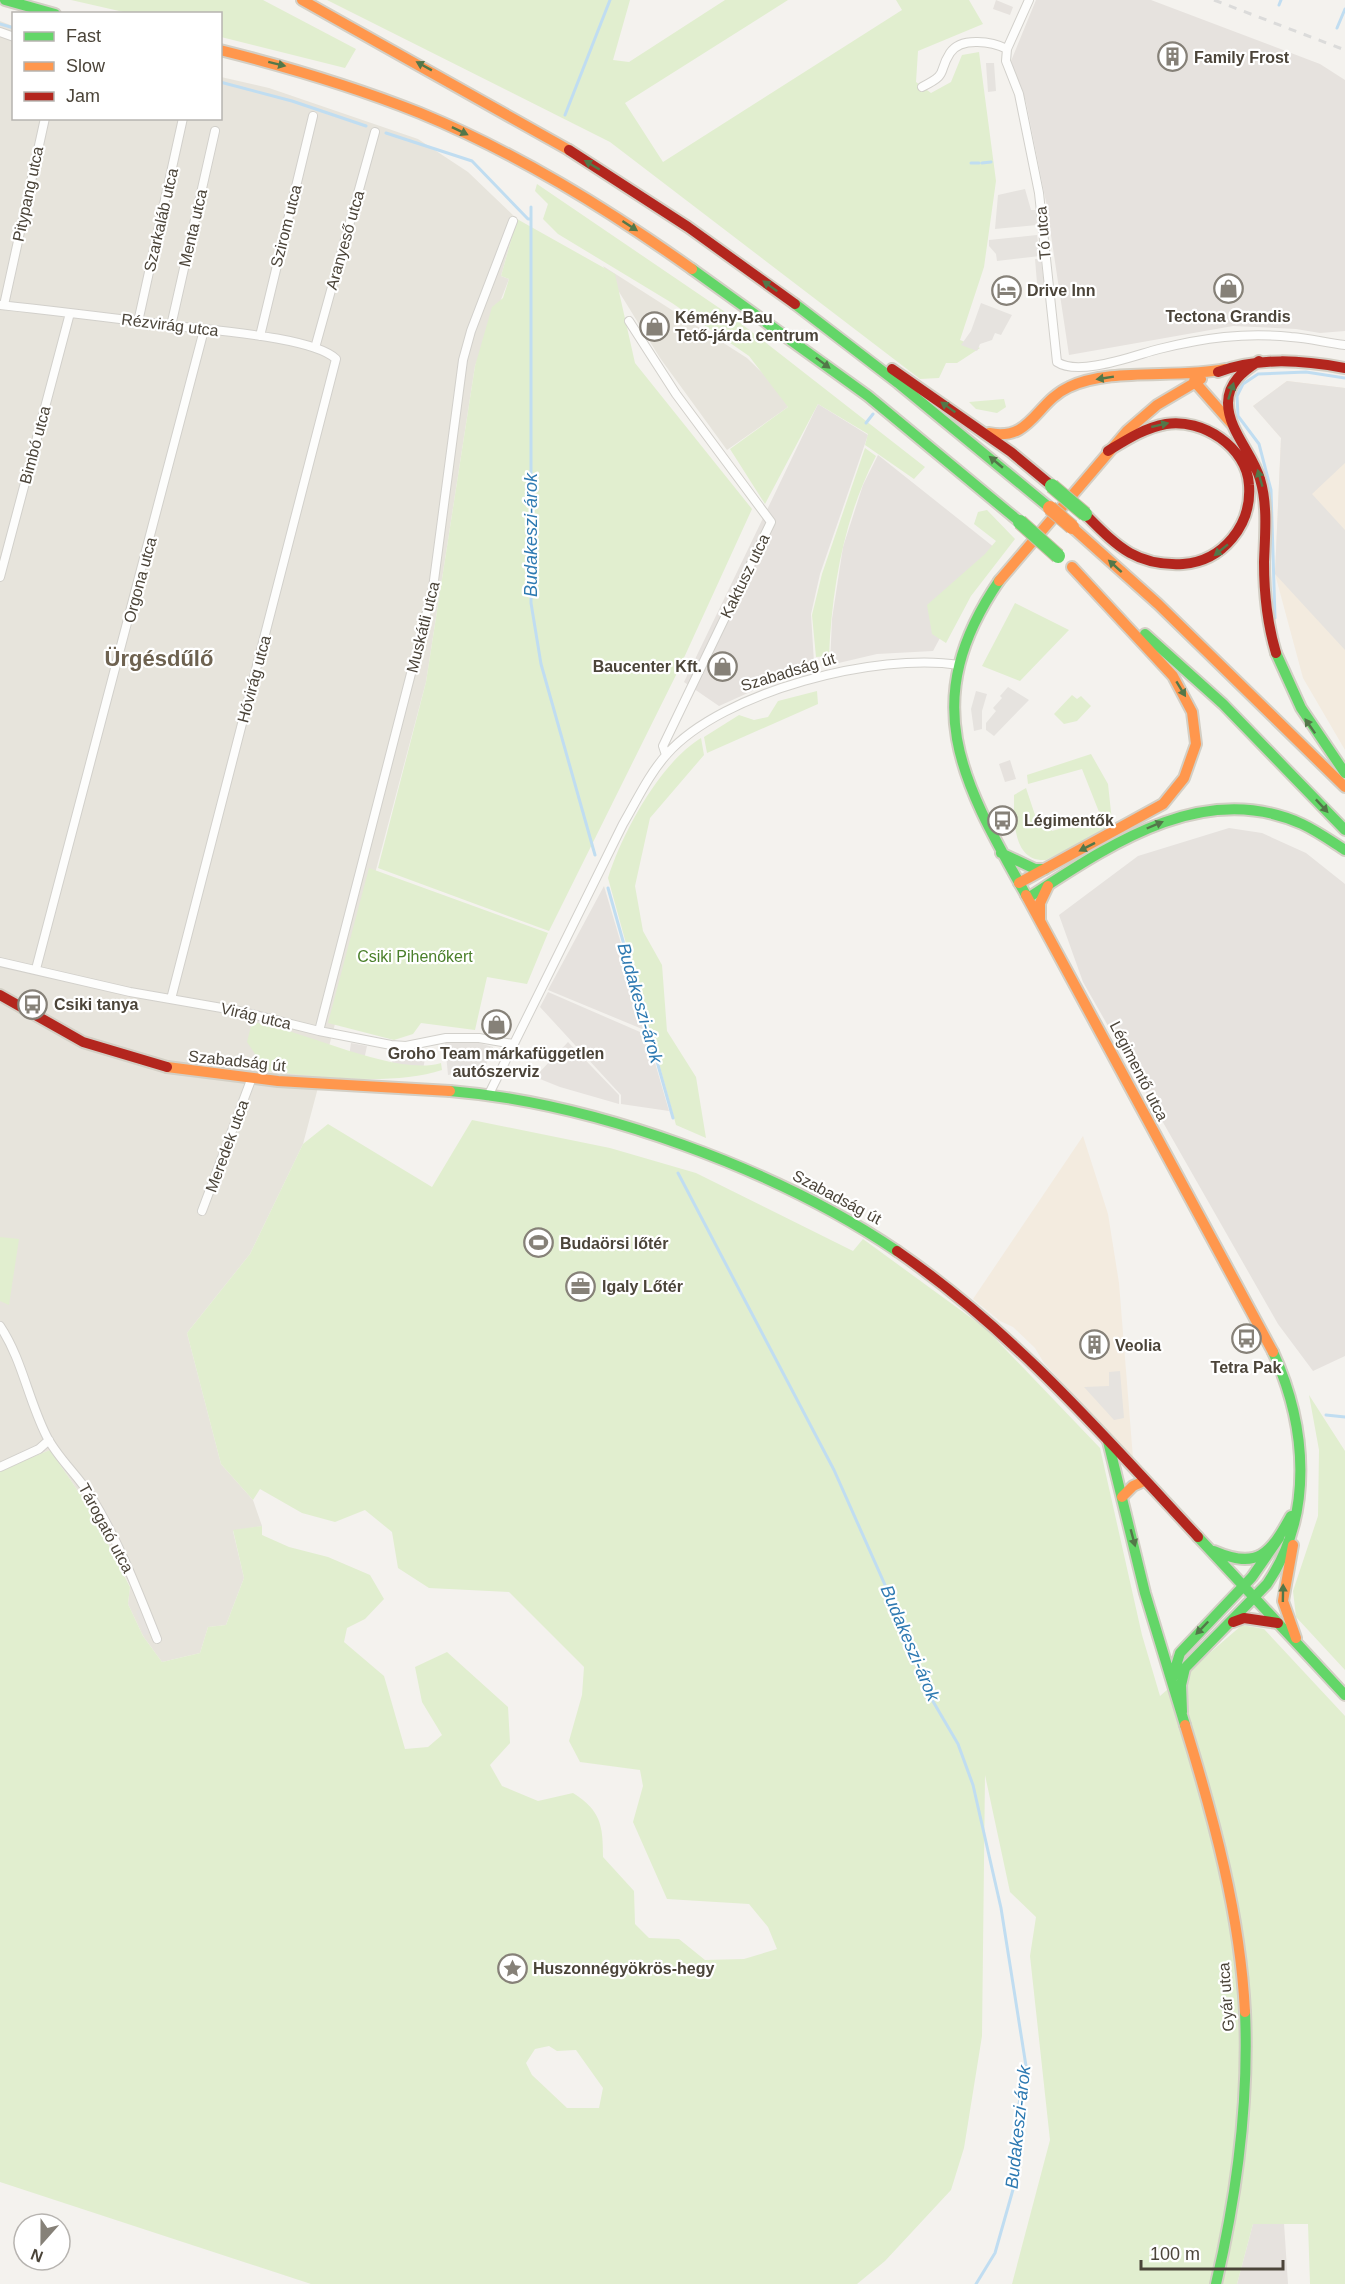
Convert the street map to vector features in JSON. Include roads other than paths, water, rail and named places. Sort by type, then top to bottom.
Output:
[{"type":"main road","points":[[5,0],[48,12]]},
{"type":"main road","points":[[302,0],[441,76],[633,190],[909,386],[978,429],[1052,486],[1130,553],[1152,563],[1172,567],[1197,564],[1222,551],[1237,534],[1245,519],[1249,501],[1245,469],[1231,447],[1206,429],[1185,423],[1161,425],[1138,433],[1108,451]]},
{"type":"main road","points":[[222,51],[324,77],[405,107],[498,149],[585,198],[657,244],[892,415],[1020,522],[1223,704],[1345,830]]},
{"type":"main road","points":[[978,429],[997,436],[1014,435],[1026,426],[1049,398],[1078,383],[1143,373],[1193,375],[1259,361],[1308,361],[1345,368]]},
{"type":"main road","points":[[1259,361],[1241,373],[1230,392],[1228,406],[1238,431],[1252,456],[1263,490],[1266,605],[1273,650],[1298,707],[1345,773]]},
{"type":"main road","points":[[1108,451],[1143,416],[1194,381],[1225,369]]},
{"type":"main road","points":[[1194,381],[1238,431]]},
{"type":"main road","points":[[909,386],[1158,604],[1345,787]]},
{"type":"main road","name":"Légimentő utca","points":[[1108,451],[1014,561],[990,594],[975,622],[959,665],[954,696],[956,742],[970,792],[1001,853],[1040,920],[1286,1382],[1299,1435],[1298,1503],[1286,1550],[1272,1577],[1255,1598]]},
{"type":"main road","points":[[1019,883],[1130,825],[1163,804],[1184,778],[1196,744],[1192,712],[1173,676],[1072,567]]},
{"type":"main road","points":[[1028,898],[1150,826],[1195,810],[1256,809],[1280,814],[1309,826],[1345,850]]},
{"type":"main road","points":[[1001,853],[1035,869],[1045,869]]},
{"type":"main road","points":[[1040,920],[1040,903],[1049,884]]},
{"type":"main road","name":"Szabadság út","points":[[0,995],[50,1025],[95,1047],[177,1070],[251,1080],[433,1090],[488,1096],[578,1114],[648,1134],[751,1173],[830,1210],[874,1235],[975,1311],[1054,1382],[1144,1481],[1302,1647]]},
{"type":"main road","name":"Gyár utca","points":[[1108,1440],[1231,1902],[1244,2000],[1246,2065],[1241,2161],[1231,2222],[1216,2284]]},
{"type":"main road","points":[[1122,1497],[1132,1486],[1144,1481]]},
{"type":"main road","points":[[1171,1683],[1174,1666],[1180,1653],[1266,1561],[1298,1503]]},
{"type":"main road","points":[[1298,1503],[1291,1560],[1281,1591],[1287,1622],[1302,1647],[1345,1695]]},
{"type":"main road","points":[[1210,1549],[1245,1563],[1259,1558],[1279,1538]]},
{"type":"main road","name":"Gyár utca","points":[[1182,1712],[1181,1685],[1185,1668],[1255,1598]]},
{"type":"main road","points":[[1230,1623],[1244,1618],[1278,1623]]},
{"type":"street","points":[[922,87],[943,73],[949,54],[954,48],[984,41],[1007,49],[1029,0]]},
{"type":"street","name":"Tó utca","points":[[1007,49],[1006,61],[1019,94],[1039,193],[1056,358],[1059,363],[1068,366],[1086,366],[1191,341],[1236,335],[1289,336],[1345,345]]},
{"type":"street","name":"Szirom utca","points":[[260,336],[313,116]]},
{"type":"street","name":"Pitypang utca","points":[[2,305],[45,120]]},
{"type":"street","name":"Szarkaláb utca","points":[[138,322],[183,120]]},
{"type":"street","name":"Menta utca","points":[[171,326],[215,131]]},
{"type":"street","name":"Aranyeső utca","points":[[315,348],[375,132]]},
{"type":"street","name":"Muskátli utca","points":[[319,1031],[434,588],[463,360],[471,331],[513,221]]},
{"type":"street","name":"Rézvirág utca","points":[[2,305],[260,336],[315,348],[331,354],[336,359]]},
{"type":"street","name":"Bimbó utca","points":[[0,577],[70,313]]},
{"type":"street","name":"Kaktusz utca","points":[[628,321],[676,394],[771,522],[663,746],[666,755]]},
{"type":"street","name":"Orgona utca","points":[[36,969],[204,330]]},
{"type":"street","name":"Hóvirág utca","points":[[171,999],[336,359]]},
{"type":"street","name":"Szabadság út","points":[[488,1096],[623,824],[666,755],[703,725],[746,701],[769,692],[878,664],[918,661],[959,665]]},
{"type":"street","name":"Virág utca","points":[[0,962],[171,999],[239,1011],[319,1031],[406,1046],[446,1038],[479,1038],[513,1044]]},
{"type":"street","name":"Meredek utca","points":[[202,1211],[251,1080]]},
{"type":"street","name":"Tárogató utca","points":[[0,1326],[12,1345],[49,1440],[78,1476],[104,1520],[134,1581],[157,1639]]},
{"type":"street","points":[[0,1467],[39,1449],[49,1440]]},
{"type":"waterway","name":"Budakeszi-árok","points":[[565,115],[610,0]]},
{"type":"waterway","points":[[1279,5],[1281,0]]},
{"type":"waterway","points":[[1337,28],[1345,9]]},
{"type":"waterway","points":[[0,24],[12,27]]},
{"type":"waterway","points":[[222,83],[292,101],[366,126]]},
{"type":"waterway","points":[[386,133],[472,161],[528,219],[531,219]]},
{"type":"waterway","points":[[982,163],[991,162]]},
{"type":"waterway","points":[[971,163],[979,163]]},
{"type":"waterway","name":"Budakeszi-árok","points":[[531,207],[531,603],[541,664],[595,855]]},
{"type":"waterway","points":[[1275,618],[1271,490],[1259,444],[1238,416],[1237,396],[1243,384],[1258,374],[1306,372],[1345,378]]},
{"type":"waterway","points":[[866,423],[873,414]]},
{"type":"waterway","name":"Budakeszi-árok","points":[[608,888],[673,1118]]},
{"type":"waterway","name":"Budakeszi-árok","points":[[678,1173],[834,1470],[905,1630],[924,1686],[958,1744],[973,1785],[1001,1908],[1026,2066],[1014,2131],[1014,2186],[995,2253],[976,2284]]},
{"type":"waterway","points":[[1326,1415],[1345,1417]]},
{"type":"railway","points":[[1214,0],[1345,50]]},
{"type":"place","name":"Family Frost","points":[[1173,57]]},
{"type":"place","name":"Tectona Grandis","points":[[1228,288]]},
{"type":"place","name":"Drive Inn","points":[[1006,290]]},
{"type":"place","name":"Kémény-Bau Tető-járda centrum","points":[[654,326]]},
{"type":"place","name":"Baucenter Kft.","points":[[723,666]]},
{"type":"place","name":"Légimentők","points":[[1003,820]]},
{"type":"place","name":"Csiki tanya","points":[[33,1004]]},
{"type":"place","name":"Groho Team márkafüggetlen autószerviz","points":[[496,1025]]},
{"type":"place","name":"Budaörsi lőtér","points":[[539,1243]]},
{"type":"place","name":"Igaly Lőtér","points":[[581,1286]]},
{"type":"place","name":"Tetra Pak","points":[[1246,1339]]},
{"type":"place","name":"Veolia","points":[[1094,1345]]},
{"type":"place","name":"Huszonnégyökrös-hegy","points":[[512,1968]]},
{"type":"district","name":"Ürgésdűlő","points":[[159,658]]},
{"type":"park label","name":"Csiki Pihenőkert","points":[[415,956]]}]
